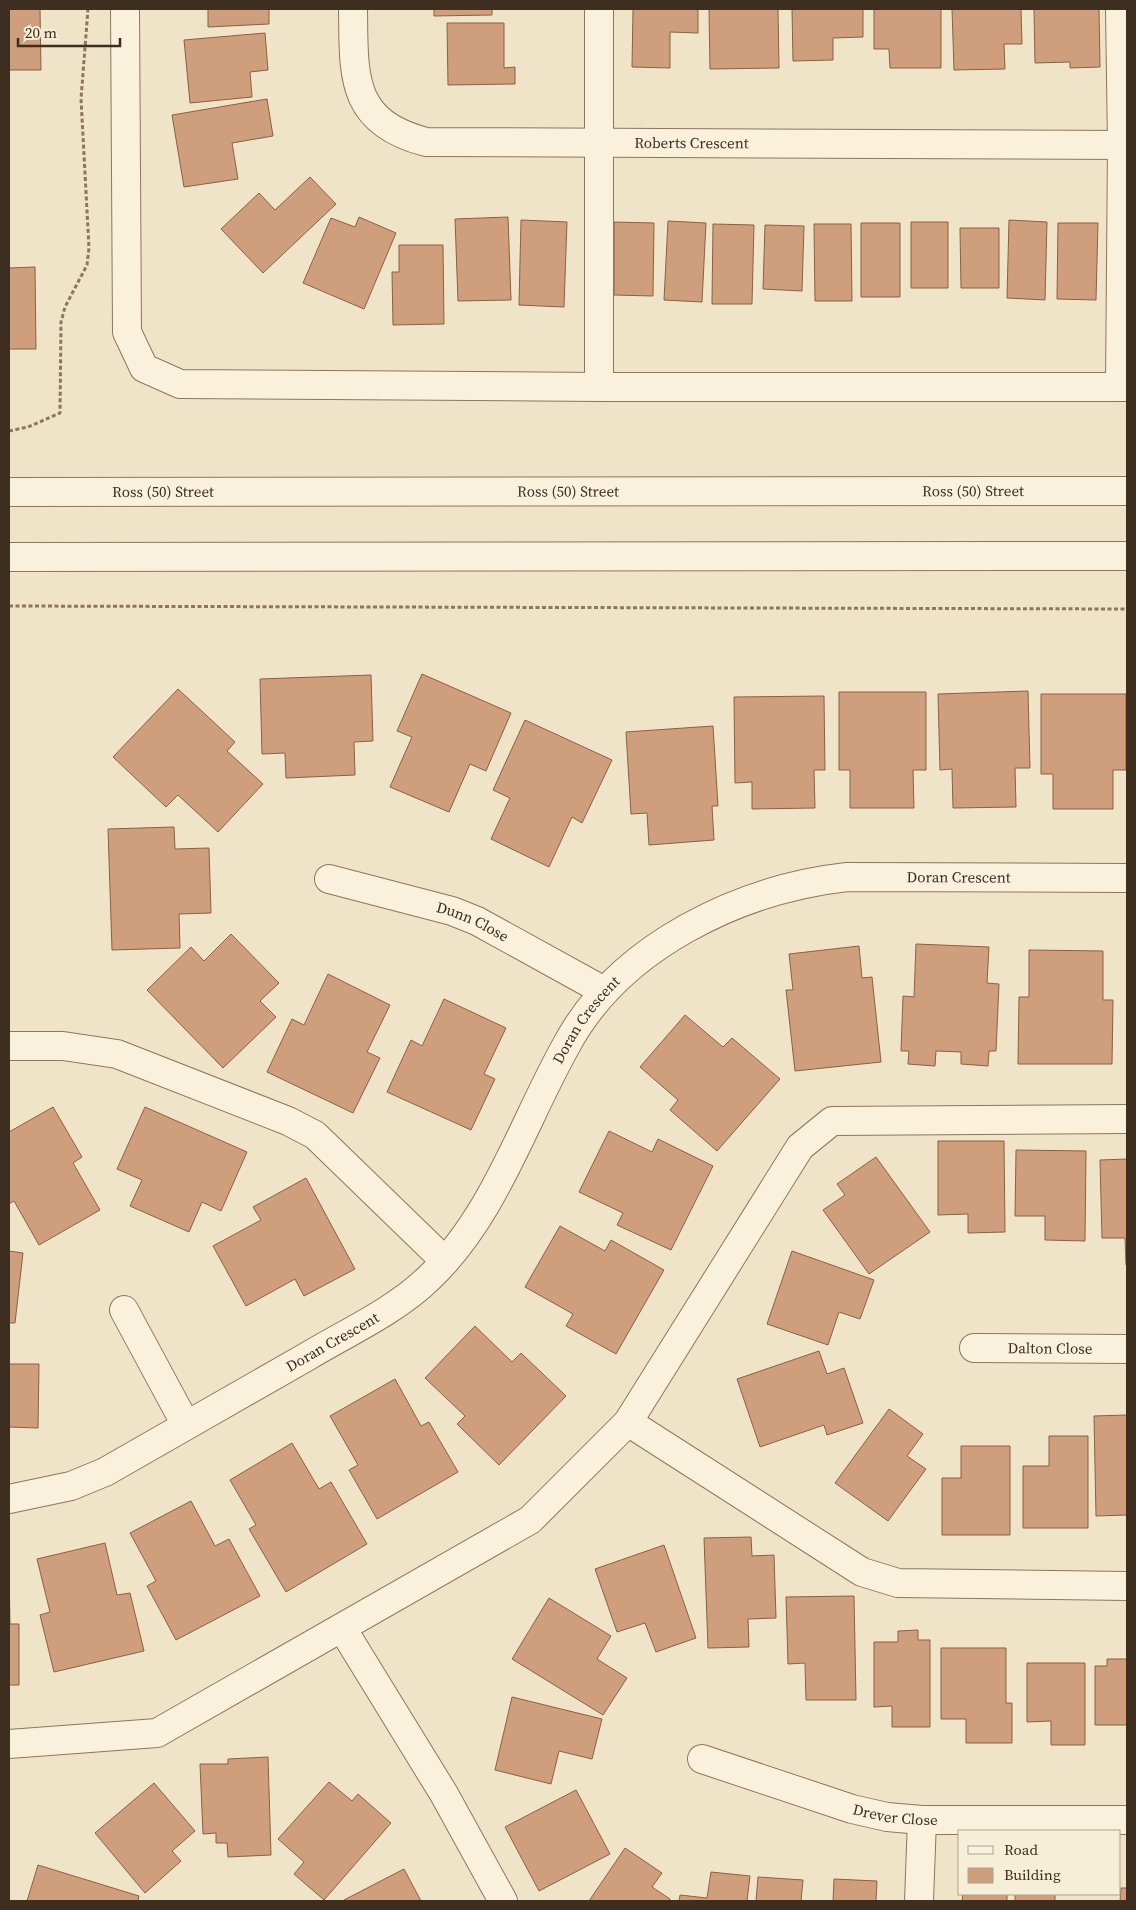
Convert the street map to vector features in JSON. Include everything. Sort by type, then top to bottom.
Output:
[{"type":"street","points":[[125,9],[127,332],[144,368],[180,384],[599,387],[1124,387],[1125,145],[1120,9]]},
{"type":"street","name":"Roberts Crescent","points":[[353,9],[353,62],[357,84],[364,103],[374,114],[404,136],[426,142],[1125,145]]},
{"type":"street","points":[[599,9],[599,387]]},
{"type":"street","name":"Ross (50) Street","points":[[9,492],[1127,491]]},
{"type":"street","points":[[9,557],[1127,556]]},
{"type":"street","name":"Doran Crescent","points":[[9,1498],[71,1486],[105,1472],[376,1316],[427,1280],[445,1261],[467,1232],[502,1174],[566,1044],[581,1019],[604,992],[628,970],[666,942],[710,915],[745,900],[814,881],[847,877],[1127,878]]},
{"type":"street","name":"Dunn Close","points":[[329,878],[452,911],[477,921],[604,992]]},
{"type":"street","points":[[9,1046],[62,1046],[117,1054],[288,1121],[315,1135],[445,1261]]},
{"type":"street","points":[[9,1744],[157,1733],[530,1520],[628,1422],[800,1147],[832,1121],[1127,1119]]},
{"type":"street","points":[[124,1310],[186,1425]]},
{"type":"street","name":"Dalton Close","points":[[974,1348],[1127,1350]]},
{"type":"street","points":[[628,1422],[862,1572],[898,1583],[1127,1586]]},
{"type":"street","points":[[342,1628],[444,1794],[503,1901]]},
{"type":"street","name":"Drever Close","points":[[702,1759],[852,1809],[887,1817],[922,1820],[1127,1820]]},
{"type":"street","points":[[919,1901],[922,1820]]},
{"type":"path","points":[[9,431],[28,427],[60,413],[62,322],[65,306],[87,265],[89,248],[81,100],[88,9]]},
{"type":"path","points":[[9,606],[1127,609]]},
{"type":"building","points":[[9,9],[40,9],[41,70],[9,70]]},
{"type":"building","points":[[208,9],[269,9],[269,24],[208,27]]},
{"type":"building","points":[[434,9],[492,9],[492,15],[434,16]]},
{"type":"building","points":[[633,9],[698,9],[698,33],[670,32],[670,68],[632,67]]},
{"type":"building","points":[[709,9],[778,9],[779,68],[710,69]]},
{"type":"building","points":[[792,9],[863,9],[863,37],[833,38],[833,60],[793,61]]},
{"type":"building","points":[[874,9],[941,9],[941,68],[890,68],[889,49],[874,49]]},
{"type":"building","points":[[952,9],[1021,9],[1022,44],[1004,44],[1005,69],[954,70]]},
{"type":"building","points":[[1034,9],[1099,9],[1100,67],[1070,68],[1070,62],[1035,63]]},
{"type":"building","points":[[447,23],[504,23],[504,68],[515,67],[515,84],[448,85]]},
{"type":"building","points":[[265,33],[268,70],[250,72],[252,97],[190,103],[184,40]]},
{"type":"building","points":[[267,99],[273,136],[232,143],[238,179],[184,187],[172,115]]},
{"type":"building","points":[[310,177],[336,204],[263,273],[221,229],[259,193],[275,210]]},
{"type":"building","points":[[359,217],[396,233],[364,309],[303,283],[331,218],[355,227]]},
{"type":"building","points":[[508,217],[511,300],[458,301],[455,219]]},
{"type":"building","points":[[521,220],[567,222],[564,307],[519,305]]},
{"type":"building","points":[[1009,220],[1047,222],[1045,300],[1007,298]]},
{"type":"building","points":[[668,221],[706,223],[702,302],[664,300]]},
{"type":"building","points":[[614,222],[654,223],[653,296],[614,295]]},
{"type":"building","points":[[911,222],[948,222],[948,288],[911,288]]},
{"type":"building","points":[[861,223],[900,223],[900,297],[861,297]]},
{"type":"building","points":[[1058,223],[1098,223],[1096,300],[1057,299]]},
{"type":"building","points":[[713,224],[754,225],[752,304],[712,304]]},
{"type":"building","points":[[814,224],[851,224],[852,301],[815,301]]},
{"type":"building","points":[[765,225],[804,226],[802,291],[763,289]]},
{"type":"building","points":[[960,228],[999,228],[999,288],[961,288]]},
{"type":"building","points":[[399,245],[443,245],[444,324],[393,325],[392,272],[399,272]]},
{"type":"building","points":[[35,267],[36,349],[9,349],[9,268]]},
{"type":"building","points":[[422,674],[511,713],[486,771],[470,764],[449,812],[390,787],[412,737],[397,731]]},
{"type":"building","points":[[371,675],[373,741],[354,742],[355,775],[286,778],[285,753],[262,754],[260,679]]},
{"type":"building","points":[[178,689],[235,742],[227,751],[263,784],[218,832],[178,795],[166,807],[113,757]]},
{"type":"building","points":[[1028,691],[1030,768],[1015,768],[1016,807],[953,808],[952,769],[940,770],[938,694]]},
{"type":"building","points":[[839,692],[926,692],[926,770],[913,770],[914,808],[850,808],[850,770],[839,770]]},
{"type":"building","points":[[1041,694],[1126,694],[1126,770],[1113,770],[1113,809],[1053,809],[1053,774],[1041,774]]},
{"type":"building","points":[[824,696],[825,770],[814,770],[815,808],[752,809],[752,782],[735,783],[734,697]]},
{"type":"building","points":[[525,720],[612,760],[582,823],[572,817],[549,867],[491,839],[510,798],[493,790]]},
{"type":"building","points":[[713,726],[718,806],[712,806],[714,840],[649,845],[647,813],[631,814],[626,732]]},
{"type":"building","points":[[174,827],[175,849],[209,848],[211,913],[179,914],[180,948],[112,950],[108,829]]},
{"type":"building","points":[[231,934],[279,983],[260,1001],[276,1017],[223,1068],[147,990],[191,947],[204,961]]},
{"type":"building","points":[[916,944],[989,947],[987,983],[999,984],[996,1051],[989,1051],[988,1066],[961,1064],[961,1052],[936,1051],[935,1066],[908,1064],[909,1051],[901,1051],[903,996],[914,997]]},
{"type":"building","points":[[859,946],[862,978],[872,977],[881,1062],[795,1071],[786,990],[793,990],[789,954]]},
{"type":"building","points":[[1029,950],[1103,951],[1103,1000],[1113,1000],[1112,1064],[1018,1064],[1019,997],[1029,997]]},
{"type":"building","points":[[328,974],[390,1005],[367,1052],[380,1058],[353,1113],[267,1072],[292,1019],[304,1025]]},
{"type":"building","points":[[444,999],[506,1028],[484,1074],[495,1079],[471,1130],[387,1092],[411,1040],[422,1046]]},
{"type":"building","points":[[685,1015],[723,1047],[732,1038],[780,1079],[717,1151],[670,1110],[678,1100],[640,1067]]},
{"type":"building","points":[[53,1107],[82,1157],[73,1163],[100,1210],[39,1245],[14,1201],[9,1204],[9,1132]]},
{"type":"building","points":[[145,1107],[247,1152],[221,1211],[202,1202],[189,1232],[130,1206],[142,1180],[117,1169]]},
{"type":"building","points":[[609,1131],[652,1152],[658,1139],[713,1166],[671,1250],[617,1225],[623,1213],[579,1192]]},
{"type":"building","points":[[938,1141],[1004,1141],[1005,1232],[968,1233],[968,1214],[938,1215]]},
{"type":"building","points":[[1016,1150],[1086,1151],[1085,1241],[1045,1240],[1045,1216],[1015,1216]]},
{"type":"building","points":[[876,1157],[930,1232],[869,1274],[823,1210],[845,1195],[837,1184]]},
{"type":"building","points":[[1127,1159],[1126,1265],[1125,1238],[1102,1238],[1100,1160]]},
{"type":"building","points":[[306,1178],[355,1269],[304,1296],[295,1279],[246,1306],[213,1246],[261,1220],[253,1207]]},
{"type":"building","points":[[560,1226],[605,1251],[611,1240],[664,1270],[616,1354],[566,1326],[573,1314],[525,1287]]},
{"type":"building","points":[[9,1251],[23,1253],[15,1323],[9,1323]]},
{"type":"building","points":[[792,1251],[874,1280],[860,1319],[839,1312],[828,1345],[767,1324]]},
{"type":"building","points":[[475,1326],[512,1362],[521,1353],[566,1396],[499,1465],[457,1424],[465,1416],[425,1378]]},
{"type":"building","points":[[819,1351],[827,1374],[844,1368],[863,1423],[827,1435],[824,1425],[760,1447],[737,1379]]},
{"type":"building","points":[[9,1364],[39,1364],[38,1428],[9,1427]]},
{"type":"building","points":[[395,1379],[421,1426],[429,1422],[458,1472],[377,1519],[349,1470],[358,1465],[330,1416]]},
{"type":"building","points":[[889,1409],[923,1434],[907,1456],[926,1469],[888,1521],[835,1483]]},
{"type":"building","points":[[1127,1415],[1127,1515],[1096,1516],[1094,1416]]},
{"type":"building","points":[[1049,1436],[1088,1436],[1088,1528],[1023,1528],[1023,1466],[1049,1466]]},
{"type":"building","points":[[292,1443],[319,1489],[331,1482],[367,1544],[286,1592],[249,1529],[256,1525],[230,1480]]},
{"type":"building","points":[[961,1446],[1010,1446],[1010,1535],[942,1535],[942,1478],[961,1478]]},
{"type":"building","points":[[191,1501],[215,1546],[229,1539],[260,1596],[176,1640],[147,1586],[156,1581],[130,1533]]},
{"type":"building","points":[[751,1537],[752,1556],[774,1555],[776,1618],[748,1619],[749,1647],[708,1648],[704,1538]]},
{"type":"building","points":[[105,1543],[117,1595],[130,1593],[144,1651],[54,1672],[40,1615],[50,1612],[37,1559]]},
{"type":"building","points":[[664,1545],[696,1638],[656,1652],[645,1623],[617,1632],[595,1569]]},
{"type":"building","points":[[9,1571],[10,1624],[19,1624],[19,1685],[9,1685]]},
{"type":"building","points":[[854,1596],[856,1700],[806,1700],[805,1663],[788,1664],[786,1597]]},
{"type":"building","points":[[549,1598],[611,1636],[597,1659],[627,1678],[603,1715],[512,1659]]},
{"type":"building","points":[[918,1630],[918,1640],[930,1640],[930,1727],[892,1727],[892,1706],[874,1707],[874,1642],[898,1642],[898,1631]]},
{"type":"building","points":[[941,1648],[1006,1648],[1006,1703],[1012,1703],[1012,1743],[966,1743],[966,1719],[941,1719]]},
{"type":"building","points":[[1107,1659],[1127,1659],[1127,1725],[1095,1725],[1095,1666],[1107,1666]]},
{"type":"building","points":[[1027,1663],[1085,1663],[1085,1745],[1051,1745],[1051,1721],[1027,1722]]},
{"type":"building","points":[[512,1697],[602,1719],[592,1759],[559,1751],[551,1784],[495,1770]]},
{"type":"building","points":[[268,1757],[271,1855],[228,1857],[227,1843],[216,1843],[216,1833],[203,1834],[200,1764],[228,1764],[228,1759]]},
{"type":"building","points":[[329,1782],[352,1801],[358,1794],[391,1823],[324,1900],[294,1874],[304,1862],[278,1839]]},
{"type":"building","points":[[154,1783],[195,1831],[172,1851],[181,1861],[145,1893],[95,1833]]},
{"type":"building","points":[[576,1790],[610,1854],[539,1891],[505,1827]]},
{"type":"building","points":[[625,1848],[662,1873],[652,1887],[670,1899],[669,1901],[589,1901]]},
{"type":"building","points":[[38,1865],[139,1896],[138,1901],[27,1901]]},
{"type":"building","points":[[404,1869],[421,1901],[344,1900]]},
{"type":"building","points":[[711,1872],[750,1876],[747,1901],[679,1901],[680,1895],[707,1898]]},
{"type":"building","points":[[758,1877],[803,1880],[801,1901],[756,1901]]},
{"type":"building","points":[[834,1879],[877,1881],[876,1901],[833,1901]]},
{"type":"building","points":[[1121,1888],[1127,1888],[1127,1901],[1120,1901]]},
{"type":"building","points":[[963,1895],[1007,1895],[1007,1901],[962,1901]]},
{"type":"building","points":[[1015,1895],[1055,1895],[1055,1901],[1015,1901]]}]
